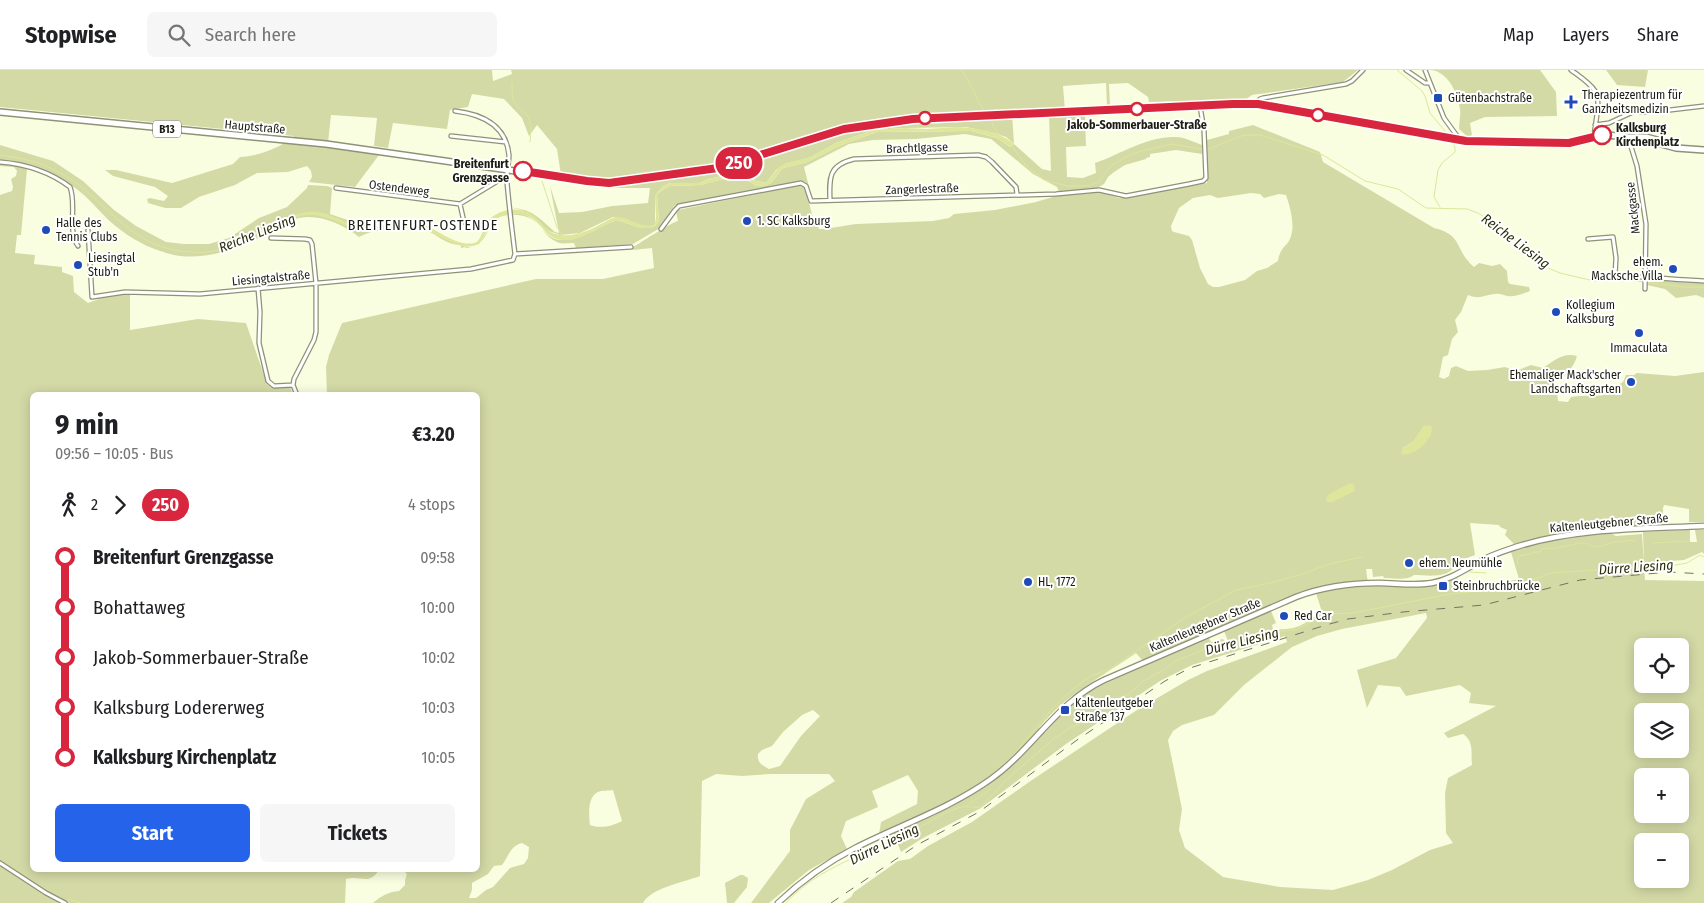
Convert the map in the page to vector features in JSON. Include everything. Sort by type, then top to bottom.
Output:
[{"type":"main road","name":"B13","points":[[1200,106],[1258,104],[1458,140],[1569,143],[1606,135],[1645,138],[1685,149],[1704,150]]},
{"type":"main road","name":"Hauptstraße","points":[[0,112],[318,143],[609,183],[709,170],[739,163],[795,143],[844,129],[925,118],[1200,106]]},
{"type":"main road","name":"Kaltenleutgebner Straße","points":[[778,903],[801,882],[844,854],[953,803],[991,779],[1012,762],[1068,703],[1086,690],[1104,680],[1296,597],[1319,590],[1344,586],[1376,583],[1418,584],[1437,582],[1450,578],[1498,553],[1560,537],[1591,533],[1704,526]]},
{"type":"street","points":[[1258,104],[1263,98],[1346,84],[1363,70]]},
{"type":"street","points":[[1406,70],[1425,83],[1429,83]]},
{"type":"street","points":[[1425,70],[1444,118],[1458,140]]},
{"type":"street","points":[[1571,70],[1595,90],[1598,98],[1594,138]]},
{"type":"street","name":"Zangerlestraße","points":[[661,229],[679,206],[796,184],[805,184],[811,201],[1102,190],[1126,196],[1189,184],[1205,179],[1200,106]]},
{"type":"street","points":[[1595,125],[1609,123],[1633,112],[1704,106]]},
{"type":"street","points":[[454,112],[473,113],[489,121],[501,133],[506,142],[509,153],[506,176],[515,254],[631,247]]},
{"type":"street","points":[[451,136],[506,142]]},
{"type":"street","name":"Mackgasse","points":[[1628,138],[1637,166],[1643,197],[1646,224],[1645,287]]},
{"type":"street","name":"Brachtlgasse","points":[[830,200],[831,176],[835,168],[843,162],[854,159],[978,155],[986,157],[1016,187],[1017,194]]},
{"type":"street","points":[[0,162],[34,168],[53,176],[70,187],[73,199],[74,240],[78,246]]},
{"type":"street","points":[[464,222],[460,204],[506,176]]},
{"type":"street","name":"Ostendeweg","points":[[336,188],[460,204]]},
{"type":"street","name":"Liesingtalstraße","points":[[88,230],[92,297],[125,292],[200,294],[471,269],[513,260],[515,254]]},
{"type":"street","points":[[1588,239],[1613,237],[1615,276],[1704,281]]},
{"type":"street","points":[[271,238],[310,240],[312,244],[316,283],[314,340],[294,379],[293,385],[296,392]]},
{"type":"street","points":[[258,288],[260,312],[259,343],[268,381],[274,386],[293,385]]},
{"type":"street","points":[[0,863],[65,903]]},
{"type":"shaded area","points":[[0,70],[492,70],[493,81],[512,74],[511,70],[1358,70],[1343,82],[1252,95],[1245,100],[1149,102],[1148,97],[1128,83],[1109,84],[1110,106],[1107,106],[1106,83],[1063,86],[1065,111],[1012,113],[1014,144],[1006,137],[966,127],[874,130],[836,143],[811,157],[777,169],[766,183],[727,175],[708,179],[700,183],[670,183],[662,187],[655,196],[655,223],[653,226],[613,217],[580,233],[560,235],[549,231],[522,210],[512,208],[525,210],[531,213],[555,232],[559,233],[550,186],[559,213],[582,212],[612,206],[648,203],[650,188],[598,188],[613,184],[561,175],[557,149],[537,125],[529,136],[522,118],[504,99],[472,94],[468,107],[450,110],[447,129],[393,123],[388,148],[374,146],[377,118],[331,115],[328,143],[379,155],[355,187],[309,182],[312,177],[311,171],[307,166],[288,172],[257,173],[235,185],[199,197],[181,208],[165,208],[148,203],[147,199],[164,201],[168,196],[155,187],[113,176],[105,170],[116,170],[172,183],[233,164],[240,157],[269,151],[294,136],[0,107]]},
{"type":"shaded area","points":[[1431,70],[1540,70],[1556,92],[1557,116],[1485,117],[1470,123],[1472,135],[1468,137],[1459,129],[1460,109],[1457,96],[1451,84],[1442,75]]},
{"type":"shaded area","points":[[1606,70],[1648,70],[1645,87],[1617,85]]},
{"type":"shaded area","points":[[1085,115],[1086,146],[1066,147],[1067,177],[1083,178],[1096,173],[1095,163],[1144,142],[1165,137],[1182,138],[1202,145],[1202,154],[1176,150],[1150,154],[1150,157],[1146,159],[1125,165],[1114,172],[1104,184],[1097,188],[1059,192],[1057,187],[1033,174],[991,139],[965,134],[916,139],[873,140],[849,144],[804,167],[809,187],[805,182],[800,181],[674,206],[660,228],[633,244],[576,248],[574,243],[559,243],[552,239],[528,217],[509,215],[501,217],[516,213],[525,215],[532,219],[538,224],[548,235],[555,239],[563,240],[577,238],[617,220],[641,228],[655,226],[659,221],[657,195],[670,186],[700,185],[727,178],[745,179],[757,186],[766,185],[771,183],[783,168],[807,162],[841,145],[877,132],[971,131],[997,138],[1010,147],[1014,144],[1042,169],[1051,171],[1049,117]]},
{"type":"shaded area","points":[[1253,125],[1320,152],[1323,162],[1434,228],[1450,235],[1455,239],[1468,261],[1474,267],[1479,263],[1492,266],[1500,264],[1507,271],[1510,284],[1529,287],[1530,291],[1513,296],[1498,294],[1479,297],[1468,295],[1461,312],[1455,320],[1458,332],[1452,339],[1448,355],[1443,357],[1439,377],[1444,379],[1449,376],[1451,368],[1456,366],[1468,371],[1505,367],[1516,371],[1531,365],[1543,368],[1563,356],[1572,355],[1577,356],[1575,362],[1564,376],[1561,378],[1553,374],[1552,387],[1557,392],[1558,401],[1568,402],[1571,397],[1612,393],[1617,390],[1618,385],[1623,382],[1626,375],[1637,373],[1675,376],[1704,372],[1704,522],[1689,522],[1689,509],[1664,505],[1663,524],[1611,528],[1612,534],[1616,536],[1642,534],[1645,580],[1704,581],[1704,903],[842,903],[851,897],[854,892],[898,861],[910,859],[928,846],[972,822],[1137,710],[1207,671],[1287,642],[1285,636],[1192,665],[1160,681],[1066,744],[981,808],[923,838],[901,852],[892,829],[879,834],[881,822],[917,804],[918,791],[908,775],[872,791],[878,807],[846,821],[841,836],[847,849],[809,870],[769,903],[751,903],[790,851],[790,830],[806,799],[835,781],[829,774],[742,776],[716,774],[702,781],[700,876],[660,889],[643,903],[373,903],[391,892],[399,891],[405,885],[407,874],[405,872],[480,872],[480,392],[327,392],[326,367],[342,323],[536,279],[603,279],[654,268],[652,248],[633,250],[633,247],[678,221],[676,212],[678,210],[799,185],[805,187],[813,218],[817,218],[819,229],[824,229],[856,224],[933,221],[949,218],[954,214],[995,210],[1036,202],[1059,195],[1101,192],[1119,198],[1207,183],[1207,140],[1229,134],[1229,131]],"holes":[[[1251,193],[1260,194],[1264,198],[1279,194],[1286,195],[1292,216],[1290,240],[1280,252],[1278,261],[1267,268],[1257,271],[1245,280],[1213,287],[1208,284],[1200,268],[1192,240],[1189,236],[1172,231],[1171,226],[1179,208],[1193,198],[1210,195],[1218,198]],[[1424,426],[1431,434],[1415,450],[1402,454],[1403,448],[1414,441]],[[1470,523],[1499,525],[1507,530],[1505,535],[1513,543],[1516,550],[1511,552],[1519,579],[1478,588],[1461,589],[1459,580],[1456,578],[1438,584],[1368,584],[1366,569],[1372,569],[1373,577],[1383,576],[1384,578],[1400,579],[1414,575],[1432,576],[1450,572],[1456,562],[1475,555]],[[1315,590],[1322,612],[1298,627],[1273,629],[1272,625],[1276,623],[1271,611],[1224,631],[1228,641],[1226,643],[1223,639],[1211,642],[1209,638],[1108,682],[1085,694],[1070,705],[1045,733],[1039,728],[1049,716],[1072,696],[1136,653],[1143,661]],[[1426,613],[1427,618],[1396,658],[1357,670],[1367,708],[1378,685],[1400,687],[1406,696],[1460,685],[1471,693],[1469,703],[1496,706],[1444,733],[1448,738],[1463,734],[1469,740],[1472,752],[1472,765],[1448,778],[1445,793],[1446,833],[1453,843],[1430,850],[1368,880],[1333,890],[1280,887],[1223,877],[1185,848],[1179,830],[1182,809],[1168,740],[1173,731],[1182,725],[1214,715],[1244,685],[1292,647],[1317,636],[1342,629]],[[813,710],[820,716],[801,736],[780,766],[769,769],[762,765],[759,762],[758,754],[772,746],[783,732],[802,715]],[[613,790],[622,821],[606,826],[590,825],[590,802],[594,794]],[[522,843],[529,847],[528,858],[524,864],[510,868],[493,887],[476,898],[469,898],[472,883],[488,874],[494,866],[502,865],[512,849]]]},
{"type":"shaded area","points":[[0,145],[53,161],[83,181],[114,210],[136,226],[166,242],[209,244],[229,238],[259,218],[287,207],[308,185],[332,188],[330,214],[356,223],[360,221],[369,228],[407,222],[376,228],[377,230],[401,225],[415,226],[422,228],[460,245],[449,243],[424,230],[406,227],[375,231],[359,237],[330,221],[307,217],[292,220],[260,238],[224,252],[199,256],[174,255],[146,246],[128,235],[115,226],[78,190],[55,175],[19,163],[0,161]]},
{"type":"shaded area","points":[[0,164],[13,165],[27,169],[21,235],[17,235],[15,253],[35,255],[34,264],[62,267],[62,272],[73,276],[74,292],[88,303],[104,297],[130,293],[130,330],[198,319],[246,323],[267,384],[272,387],[290,387],[292,392],[30,392],[30,872],[377,872],[372,878],[368,879],[346,879],[345,903],[0,903],[0,195],[12,191],[11,179],[16,176],[17,171],[14,167],[0,166]]},
{"type":"shaded area","points":[[490,227],[485,237],[481,242],[475,246],[479,243]]},
{"type":"shaded area","points":[[1648,279],[1704,283],[1704,298],[1696,295],[1676,298],[1665,289],[1647,285]]},
{"type":"shaded area","points":[[1690,530],[1690,542],[1697,542],[1695,530],[1704,530],[1704,554],[1702,552],[1684,560],[1644,563],[1643,532]]},
{"type":"shaded area","points":[[740,875],[748,878],[747,887],[734,903],[727,903],[725,883]]},
{"type":"water","points":[[957,127],[987,131],[1002,136],[1014,144],[1010,147],[997,138],[971,131],[877,132],[841,145],[807,162],[783,168],[771,183],[766,185],[757,186],[745,179],[727,178],[700,185],[670,186],[657,195],[659,221],[653,228],[641,228],[617,220],[584,236],[570,240],[555,239],[535,221],[521,214],[508,214],[493,221],[479,244],[471,246],[455,244],[415,226],[409,225],[369,231],[321,216],[304,215],[281,222],[225,249],[225,247],[277,221],[309,212],[332,216],[360,228],[368,229],[410,222],[417,223],[457,241],[470,244],[477,242],[490,219],[508,210],[527,212],[548,230],[561,235],[573,235],[584,232],[615,217],[624,218],[643,225],[653,225],[656,217],[655,196],[662,187],[670,183],[700,183],[708,179],[727,175],[766,183],[780,166],[786,163],[811,157],[836,143],[874,130]]},
{"type":"water","points":[[1429,425],[1432,427],[1426,442],[1411,453],[1401,454],[1403,448],[1414,441],[1423,427]]},
{"type":"water","points":[[1350,483],[1354,485],[1355,491],[1332,502],[1327,502],[1326,498],[1328,495]]},
{"type":"waterway","points":[[961,70],[982,108],[990,114]]},
{"type":"waterway","points":[[1397,70],[1422,91],[1430,113],[1449,136]]},
{"type":"waterway","points":[[512,83],[513,100],[529,117],[531,129],[530,142]]},
{"type":"waterway","points":[[991,119],[994,128],[1000,135]]},
{"type":"waterway","name":"Reiche Liesing","points":[[1012,146],[1027,167],[1044,180],[1068,186],[1083,186],[1098,182],[1112,165],[1132,154],[1172,144],[1206,150],[1244,135],[1260,135],[1323,155],[1365,181],[1398,189],[1426,208],[1467,209],[1478,213],[1497,225],[1546,267],[1560,273],[1594,281],[1636,281],[1684,287],[1704,287]]},
{"type":"waterway","points":[[1440,207],[1434,197],[1438,170],[1442,163],[1455,152],[1453,141]]},
{"type":"waterway","name":"Reiche Liesing","points":[[0,155],[36,162],[61,173],[84,189],[124,225],[153,243],[170,249],[195,252],[225,248]]},
{"type":"waterway","points":[[542,181],[557,227],[563,236]]},
{"type":"waterway","points":[[1518,565],[1517,559],[1519,556],[1539,552],[1544,548],[1585,543],[1598,547],[1614,542],[1636,541]]},
{"type":"waterway","points":[[1652,543],[1690,541]]},
{"type":"waterway","name":"Dürre Liesing","points":[[786,903],[812,880],[843,863],[952,810],[961,807],[981,807],[1005,781],[1056,737],[1087,720],[1104,705],[1129,694],[1142,682],[1176,661],[1213,646],[1239,644],[1268,632],[1296,630],[1324,614],[1353,613],[1450,594],[1479,591],[1526,582],[1551,573],[1676,565],[1687,563],[1700,555],[1704,557]]},
{"type":"waterway","points":[[998,768],[1010,759],[1051,710],[1074,688],[1091,676],[1110,669],[1186,617],[1236,590],[1270,583],[1329,564],[1362,557]]},
{"type":"waterway","points":[[1470,572],[1486,573]]},
{"type":"waterway","points":[[966,806],[991,789]]},
{"type":"waterway","points":[[68,899],[80,903]]},
{"type":"railway","points":[[831,903],[917,845],[979,812],[1077,740],[1165,681],[1190,668],[1348,619],[1484,605],[1580,580],[1669,572],[1704,574]]},
{"type":"bus line","name":"250","points":[[523,171],[609,183],[718,168],[856,126],[938,117],[1233,104],[1258,104],[1466,141],[1569,143],[1602,135]]},
{"type":"place","name":"Gütenbachstraße","points":[[1438,98]]},
{"type":"place","name":"Therapiezentrum für Ganzheitsmedizin","points":[[1571,102]]},
{"type":"place","name":"Jakob-Sommerbauer-Straße","points":[[1137,109]]},
{"type":"place","name":"Kalksburg Kirchenplatz","points":[[1602,135]]},
{"type":"place","name":"Breitenfurt Grenzgasse","points":[[523,171]]},
{"type":"place","name":"1. SC Kalksburg","points":[[747,221]]},
{"type":"place","name":"Halle des Tennis Clubs","points":[[46,230]]},
{"type":"place","name":"Liesingtal Stub'n","points":[[78,265]]},
{"type":"place","name":"ehem. Macksche Villa","points":[[1673,269]]},
{"type":"place","name":"Kollegium Kalksburg","points":[[1556,312]]},
{"type":"place","name":"Immaculata","points":[[1639,333]]},
{"type":"place","name":"Ehemaliger Mack'scher Landschaftsgarten","points":[[1631,382]]},
{"type":"place","name":"ehem. Neumühle","points":[[1409,563]]},
{"type":"place","name":"HL, 1772","points":[[1028,582]]},
{"type":"place","name":"Steinbruchbrücke","points":[[1443,586]]},
{"type":"place","name":"Red Car","points":[[1284,616]]},
{"type":"place","name":"Kaltenleutgeber Straße 137","points":[[1065,710]]},
{"type":"district","name":"BREITENFURT-OSTENDE","points":[[423,225]]}]
